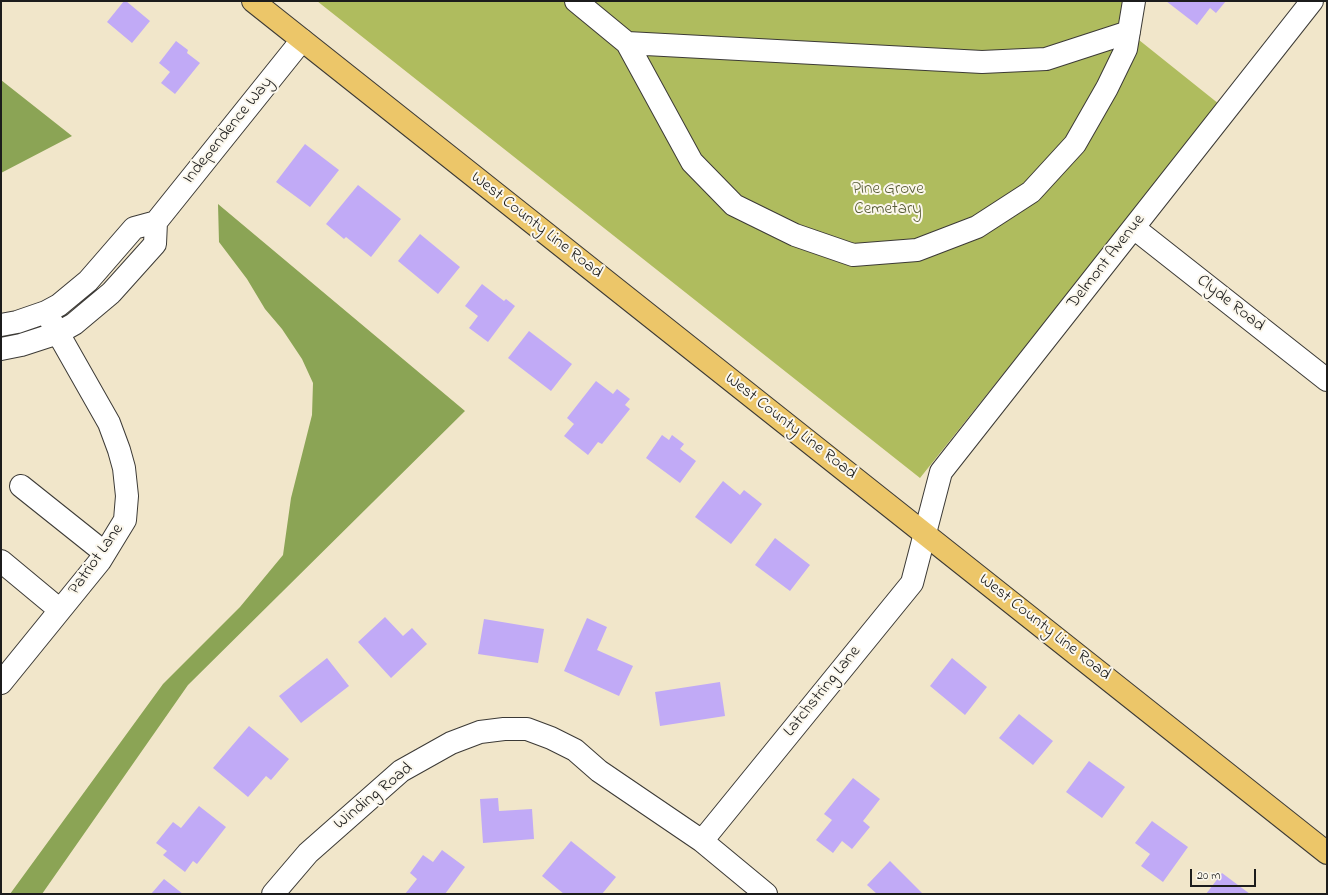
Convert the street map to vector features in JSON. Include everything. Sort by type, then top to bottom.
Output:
[{"type":"main road","name":"West County Line Road","points":[[253,1],[1327,853]]},
{"type":"street","points":[[576,1],[627,43],[692,162],[734,205],[795,235],[853,256],[917,250],[977,227],[1031,192],[1075,144],[1107,88],[1126,49],[1134,1]]},
{"type":"street","name":"Delmont Avenue","points":[[925,534],[941,472],[1312,1]]},
{"type":"street","points":[[627,43],[982,62],[1046,59],[1129,32]]},
{"type":"street","name":"Independence Way","points":[[156,222],[302,40]]},
{"type":"street","points":[[1,325],[17,322],[46,312],[59,305],[88,281],[134,228],[156,222],[155,244],[111,293],[74,324],[58,333],[21,345],[1,349]]},
{"type":"street","name":"Clyde Road","points":[[1134,228],[1327,380]]},
{"type":"street","name":"Patriot Lane","points":[[1,683],[100,561],[125,520],[126,496],[124,468],[120,450],[109,423],[46,312]]},
{"type":"street","points":[[21,486],[105,553]]},
{"type":"street","name":"Latchstring Lane","points":[[702,841],[912,583],[925,534]]},
{"type":"street","points":[[1,561],[60,610]]},
{"type":"street","name":"Winding Road","points":[[273,894],[308,853],[401,771],[451,743],[480,732],[504,729],[527,729],[551,738],[575,750],[599,771],[702,841],[766,894]]},
{"type":"green space","name":"Pine Grove Cemetary","points":[[317,1],[1134,1],[1129,32],[1219,104],[920,478]]},
{"type":"green space","points":[[1,80],[72,136],[1,173]]},
{"type":"green space","points":[[218,204],[465,411],[188,685],[42,894],[10,894],[163,684],[240,607],[283,555],[291,498],[312,415],[313,383],[302,359],[282,329],[265,309],[247,279],[219,242]]},
{"type":"building","points":[[124,1],[126,1],[150,21],[132,43],[107,22]]},
{"type":"building","points":[[1166,1],[1226,1],[1216,13],[1210,8],[1197,25]]},
{"type":"building","points":[[176,41],[188,50],[187,53],[200,63],[175,94],[161,83],[170,72],[159,63]]},
{"type":"building","points":[[305,144],[339,170],[310,207],[276,182]]},
{"type":"building","points":[[358,185],[401,219],[371,257],[346,237],[344,239],[326,224]]},
{"type":"building","points":[[420,234],[460,267],[438,294],[398,261]]},
{"type":"building","points":[[482,284],[504,301],[506,299],[515,306],[488,342],[469,328],[478,316],[465,306]]},
{"type":"building","points":[[529,331],[572,364],[551,391],[508,358]]},
{"type":"building","points":[[596,381],[613,394],[617,389],[630,399],[625,405],[630,409],[602,444],[598,442],[588,455],[564,436],[574,424],[567,418]]},
{"type":"building","points":[[662,435],[669,440],[672,435],[684,444],[680,449],[696,461],[680,483],[646,458]]},
{"type":"building","points":[[723,481],[740,495],[744,490],[762,504],[731,544],[695,517]]},
{"type":"building","points":[[775,538],[810,565],[790,591],[755,565]]},
{"type":"building","points":[[385,617],[403,636],[412,628],[427,644],[391,678],[358,642]]},
{"type":"building","points":[[587,618],[607,627],[597,650],[633,666],[619,696],[564,671]]},
{"type":"building","points":[[484,619],[544,629],[538,663],[478,654]]},
{"type":"building","points":[[327,658],[349,686],[301,723],[279,696]]},
{"type":"building","points":[[952,658],[987,687],[965,715],[930,686]]},
{"type":"building","points":[[720,682],[725,716],[660,726],[655,692]]},
{"type":"building","points":[[1019,714],[1053,741],[1033,765],[999,738]]},
{"type":"building","points":[[249,726],[289,759],[271,780],[266,776],[248,797],[213,768]]},
{"type":"building","points":[[1089,761],[1125,787],[1102,818],[1066,792]]},
{"type":"building","points":[[853,778],[880,799],[863,821],[870,827],[852,849],[842,841],[833,853],[816,840],[832,820],[824,814]]},
{"type":"building","points":[[498,798],[499,811],[532,809],[534,839],[483,843],[480,799]]},
{"type":"building","points":[[199,806],[226,827],[197,864],[193,861],[185,872],[163,855],[167,851],[156,843],[173,822],[181,828]]},
{"type":"building","points":[[1152,821],[1188,847],[1163,882],[1141,866],[1150,854],[1135,843]]},
{"type":"building","points":[[571,841],[616,877],[602,894],[564,894],[542,876]]},
{"type":"building","points":[[442,850],[465,867],[445,894],[405,894],[417,879],[410,873],[423,855],[433,862]]},
{"type":"building","points":[[890,861],[923,894],[877,894],[867,885]]},
{"type":"building","points":[[1222,873],[1250,894],[1206,894]]},
{"type":"building","points":[[164,879],[183,894],[151,894]]}]
